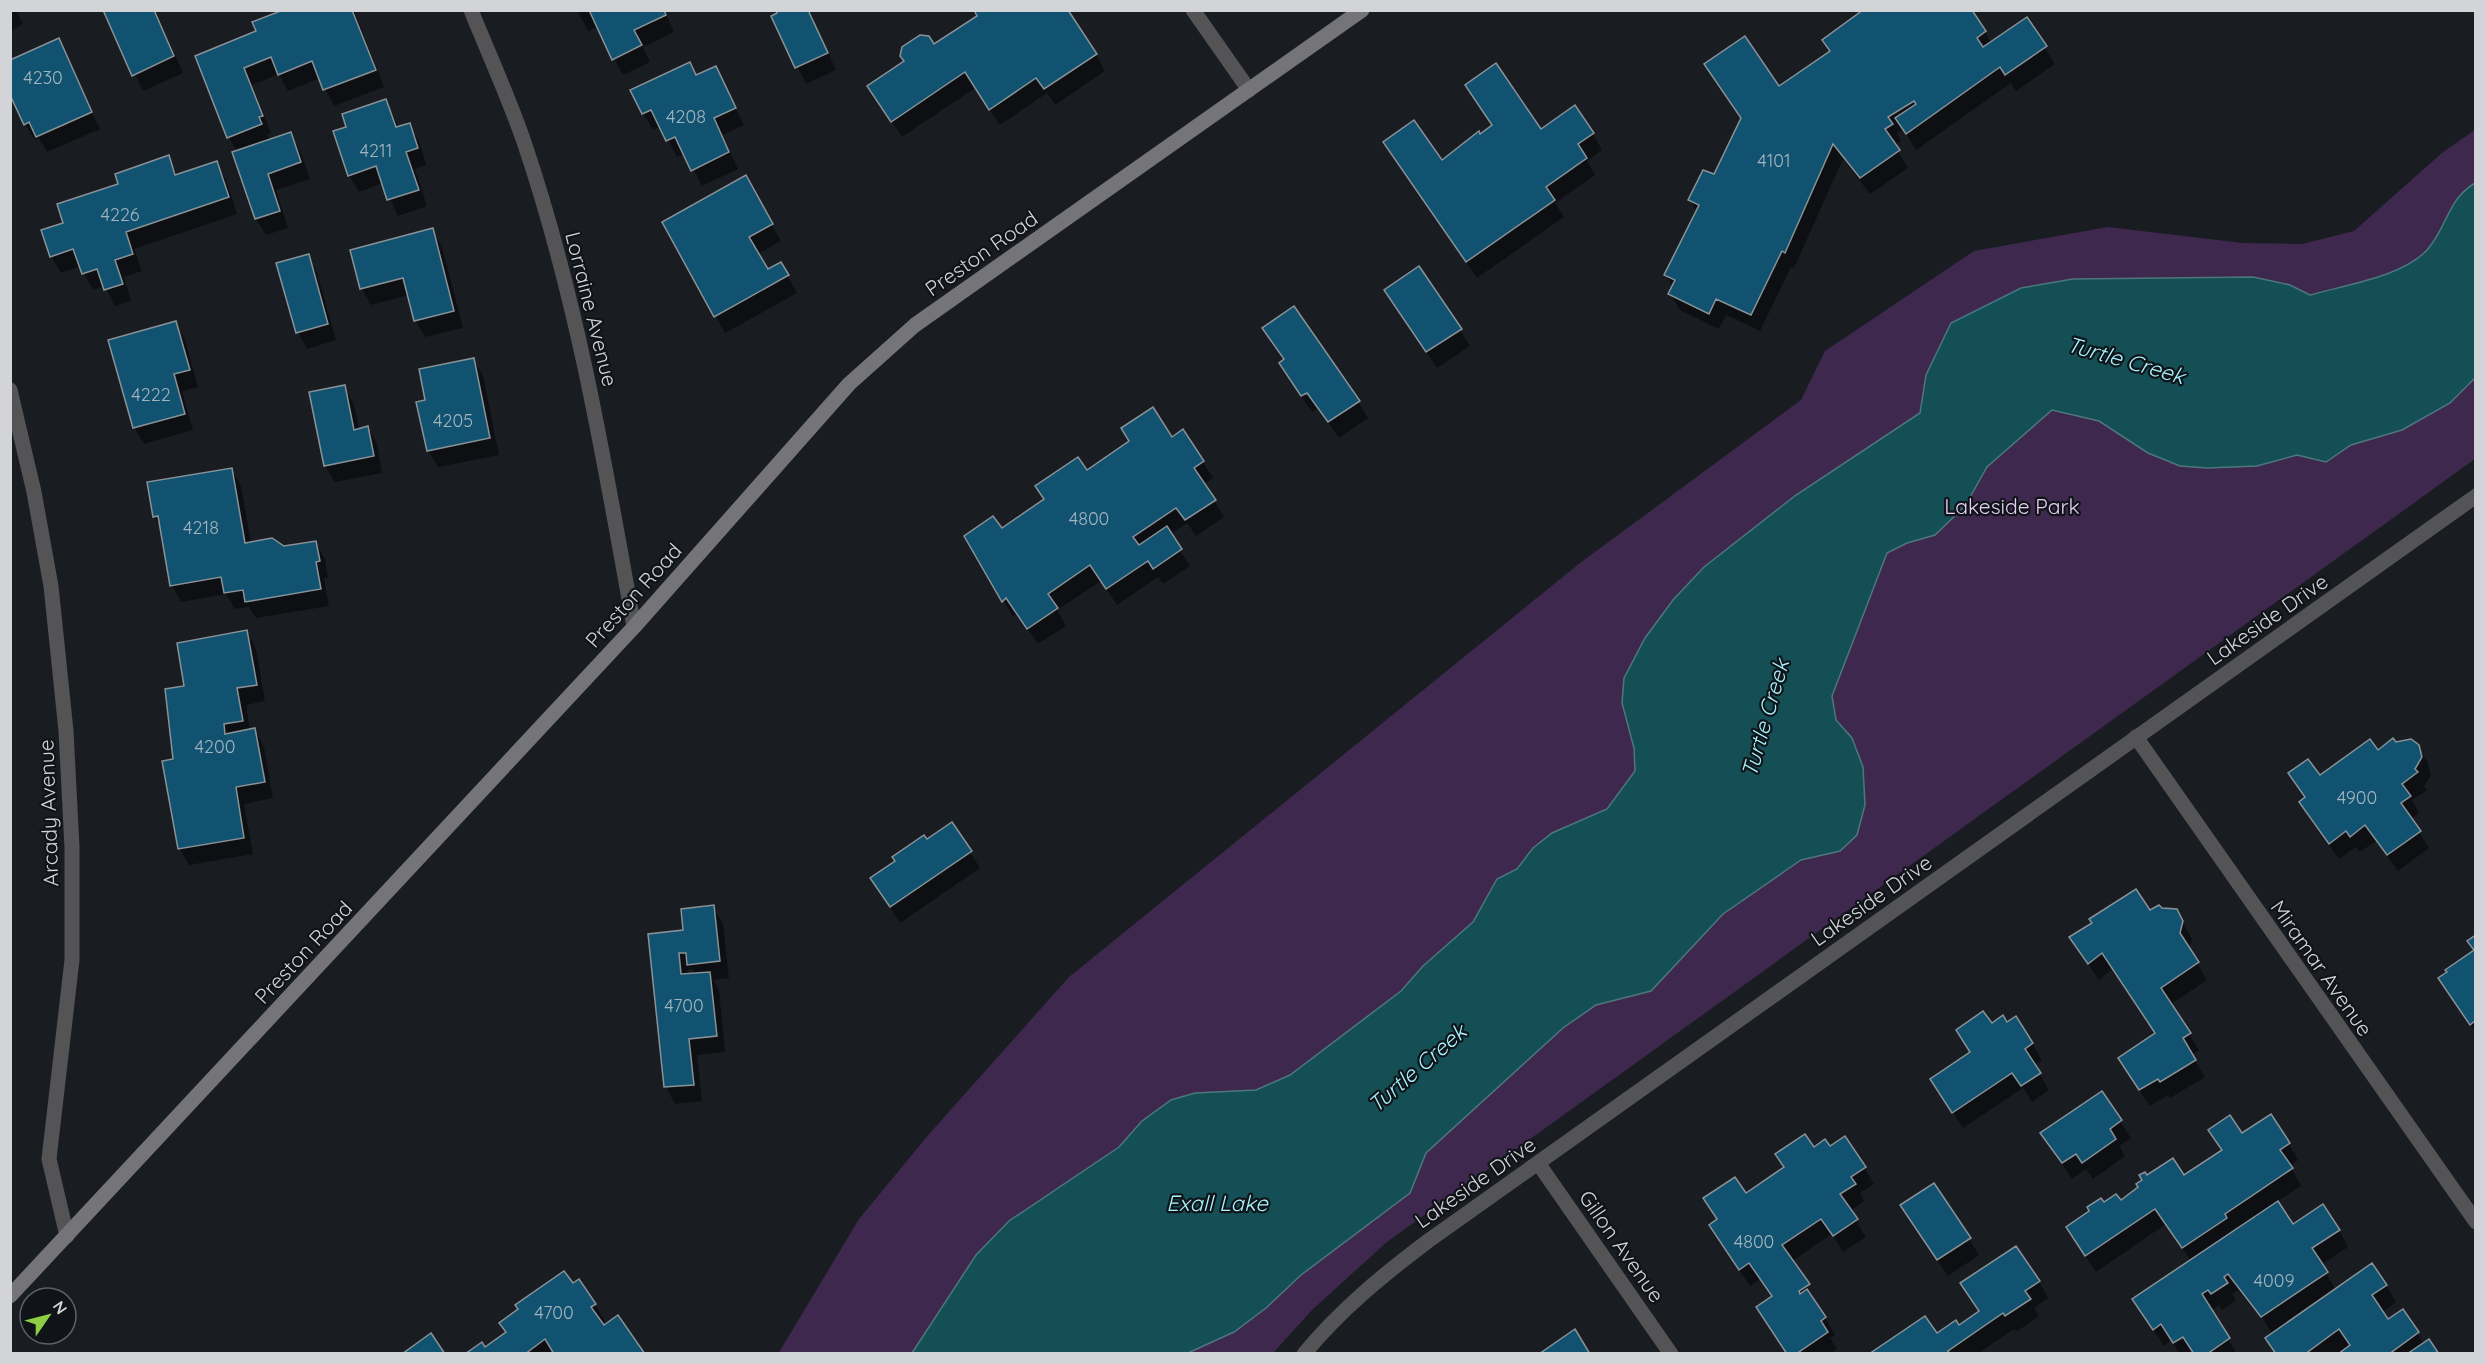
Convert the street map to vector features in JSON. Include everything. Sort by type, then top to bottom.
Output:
[{"type":"main road","name":"Preston Road","points":[[10,1296],[634,627],[849,384],[915,325],[1362,10]]},
{"type":"street","name":"Lorraine Avenue","points":[[471,10],[525,144],[563,271],[591,388],[634,627]]},
{"type":"street","points":[[1193,10],[1249,90]]},
{"type":"street","name":"Arcady Avenue","points":[[10,390],[34,492],[51,586],[66,731],[72,847],[72,960],[49,1159],[67,1236]]},
{"type":"street","name":"Lakeside Drive","points":[[1304,1353],[1325,1328],[1376,1280],[2475,496]]},
{"type":"street","name":"Miramar Avenue","points":[[2136,737],[2475,1222]]},
{"type":"street","name":"Gillon Avenue","points":[[1538,1163],[1671,1353]]},
{"type":"green space","name":"Lakeside Park","points":[[2475,130],[2475,459],[1387,1242],[1313,1309],[1273,1353],[778,1354],[859,1219],[930,1133],[1069,977],[1580,563],[1801,400],[1825,351],[1974,251],[2108,227],[2243,243],[2302,244],[2354,231],[2443,152]]},
{"type":"water","name":"Exall Lake","points":[[2475,183],[2475,378],[2450,403],[2402,430],[2351,445],[2326,462],[2297,455],[2257,466],[2207,468],[2180,466],[2148,453],[2099,421],[2052,410],[1987,467],[1965,506],[1935,535],[1907,543],[1887,553],[1832,696],[1836,720],[1852,738],[1863,767],[1865,805],[1857,835],[1840,851],[1801,860],[1723,914],[1651,991],[1596,1005],[1563,1028],[1426,1153],[1410,1193],[1301,1275],[1266,1308],[1234,1332],[1188,1353],[912,1353],[976,1255],[1009,1221],[1119,1147],[1142,1121],[1171,1100],[1195,1093],[1256,1090],[1290,1075],[1401,991],[1423,966],[1473,922],[1497,879],[1517,869],[1533,848],[1552,833],[1607,809],[1635,771],[1634,748],[1622,703],[1624,678],[1645,638],[1673,600],[1704,567],[1796,495],[1920,413],[1926,375],[1951,323],[2021,288],[2073,279],[2253,277],[2290,285],[2310,295],[2356,283],[2403,267],[2427,250],[2453,205]]},
{"type":"building","points":[[103,10],[154,10],[174,56],[132,76]]},
{"type":"building","points":[[283,10],[352,10],[376,70],[323,90],[312,61],[278,75],[271,57],[244,68],[263,116],[259,117],[262,124],[227,138],[195,56],[256,31],[252,22]]},
{"type":"building","points":[[589,10],[664,10],[666,15],[634,30],[642,45],[612,60]]},
{"type":"building","points":[[776,10],[808,10],[828,53],[795,68],[771,16],[777,13]]},
{"type":"building","points":[[974,10],[1068,10],[1097,54],[1044,89],[1036,78],[989,110],[965,72],[891,122],[867,86],[904,61],[900,56],[902,47],[920,35],[929,36],[934,44],[977,16]]},
{"type":"building","points":[[1863,10],[1972,10],[1986,31],[1977,38],[1983,47],[2027,17],[2047,46],[2005,75],[2000,67],[1906,134],[1895,118],[1916,104],[1914,101],[1888,117],[1893,124],[1885,129],[1900,150],[1860,178],[1833,144],[1785,253],[1782,251],[1751,315],[1716,299],[1709,314],[1668,294],[1675,280],[1664,275],[1699,205],[1688,200],[1703,170],[1714,174],[1741,118],[1704,64],[1745,36],[1779,86],[1830,51],[1822,40]]},
{"type":"building","points":[[59,38],[92,112],[36,137],[29,122],[24,125],[10,95],[10,60]]},
{"type":"building","points":[[690,62],[696,75],[716,66],[736,108],[714,118],[729,152],[691,171],[675,137],[666,141],[651,110],[642,114],[630,90]]},
{"type":"building","points":[[1496,63],[1541,129],[1575,105],[1594,133],[1578,144],[1587,158],[1546,187],[1555,200],[1466,262],[1383,142],[1414,120],[1442,160],[1479,131],[1480,134],[1492,125],[1465,85]]},
{"type":"building","points":[[386,99],[396,127],[410,123],[418,148],[406,152],[419,190],[387,200],[376,166],[348,176],[333,131],[346,127],[342,114]]},
{"type":"building","points":[[291,132],[301,162],[268,174],[280,211],[255,219],[232,152]]},
{"type":"building","points":[[169,155],[175,175],[217,161],[229,197],[126,232],[133,254],[115,260],[123,284],[104,290],[97,269],[82,274],[73,249],[50,257],[41,230],[63,223],[57,204],[118,184],[115,174]]},
{"type":"building","points":[[746,175],[773,224],[749,237],[768,269],[781,262],[789,275],[714,317],[662,222]]},
{"type":"building","points":[[433,228],[454,311],[414,321],[403,278],[360,289],[350,250]]},
{"type":"building","points":[[309,254],[328,324],[296,333],[276,263]]},
{"type":"building","points":[[1419,266],[1462,329],[1426,352],[1384,290]]},
{"type":"building","points":[[1294,306],[1360,401],[1328,422],[1307,393],[1301,396],[1279,363],[1284,359],[1262,328]]},
{"type":"building","points":[[176,321],[190,370],[174,374],[185,414],[133,428],[108,340]]},
{"type":"building","points":[[474,358],[490,438],[427,451],[416,402],[425,400],[419,369]]},
{"type":"building","points":[[345,385],[354,430],[368,426],[374,456],[324,466],[309,392]]},
{"type":"building","points":[[1153,407],[1172,437],[1183,429],[1204,461],[1194,468],[1216,500],[1185,520],[1176,508],[1133,537],[1139,545],[1167,526],[1182,549],[1153,569],[1148,561],[1106,589],[1090,565],[1048,594],[1058,608],[1027,629],[1006,598],[1002,602],[964,536],[993,516],[1002,528],[1044,499],[1035,486],[1078,457],[1087,470],[1129,441],[1121,428]]},
{"type":"building","points":[[232,468],[245,543],[272,538],[284,546],[316,541],[320,561],[316,562],[321,589],[245,602],[243,590],[224,593],[221,577],[170,586],[158,516],[153,517],[147,482]]},
{"type":"building","points":[[247,630],[257,685],[237,688],[243,721],[224,724],[225,734],[255,728],[265,782],[236,787],[244,838],[178,849],[162,761],[173,759],[165,689],[184,686],[177,643]]},
{"type":"building","points":[[2393,738],[2396,742],[2411,739],[2419,745],[2422,757],[2415,769],[2418,772],[2402,784],[2411,796],[2401,803],[2421,831],[2387,855],[2365,825],[2350,837],[2346,831],[2329,844],[2299,802],[2305,797],[2288,773],[2308,759],[2320,775],[2370,739],[2378,750]]},
{"type":"building","points":[[952,822],[972,851],[890,907],[870,878],[895,861],[892,857],[924,835],[927,839]]},
{"type":"building","points":[[2136,889],[2150,910],[2159,905],[2162,908],[2177,909],[2183,921],[2180,933],[2199,962],[2161,988],[2191,1033],[2183,1038],[2196,1060],[2160,1082],[2158,1079],[2139,1090],[2118,1058],[2155,1033],[2102,953],[2088,964],[2069,937],[2092,923],[2089,919]]},
{"type":"building","points":[[714,905],[720,961],[687,965],[686,953],[679,953],[681,974],[710,972],[717,1036],[689,1039],[694,1085],[664,1087],[648,934],[683,930],[681,909]]},
{"type":"building","points":[[2476,935],[2476,1020],[2470,1025],[2438,978],[2447,972],[2445,970],[2474,950],[2467,941]]},
{"type":"building","points":[[1983,1011],[1992,1023],[2003,1015],[2007,1022],[2016,1016],[2033,1043],[2025,1049],[2041,1073],[2021,1086],[2012,1073],[1952,1113],[1930,1079],[1970,1052],[1956,1030]]},
{"type":"building","points":[[2102,1091],[2122,1120],[2110,1129],[2116,1139],[2082,1163],[2076,1154],[2062,1163],[2040,1133]]},
{"type":"building","points":[[2271,1114],[2290,1143],[2280,1150],[2293,1168],[2225,1214],[2227,1218],[2182,1248],[2155,1209],[2085,1256],[2066,1227],[2089,1211],[2087,1207],[2101,1198],[2104,1202],[2116,1194],[2121,1200],[2138,1187],[2136,1184],[2142,1180],[2139,1175],[2145,1172],[2147,1175],[2173,1158],[2184,1175],[2222,1150],[2208,1130],[2230,1115],[2242,1133]]},
{"type":"building","points":[[1805,1134],[1814,1147],[1825,1139],[1830,1146],[1845,1136],[1866,1167],[1851,1177],[1856,1184],[1840,1194],[1858,1219],[1833,1236],[1821,1219],[1782,1245],[1810,1284],[1799,1291],[1800,1294],[1807,1289],[1826,1317],[1821,1321],[1828,1332],[1796,1354],[1787,1354],[1756,1307],[1772,1296],[1749,1263],[1739,1270],[1709,1225],[1717,1219],[1703,1198],[1735,1177],[1746,1193],[1784,1167],[1775,1154]]},
{"type":"building","points":[[1934,1183],[1971,1238],[1937,1260],[1900,1205]]},
{"type":"building","points":[[2278,1201],[2293,1224],[2323,1204],[2340,1230],[2312,1248],[2328,1272],[2261,1317],[2228,1274],[2224,1277],[2228,1283],[2211,1294],[2208,1290],[2202,1294],[2230,1338],[2207,1354],[2194,1354],[2183,1337],[2173,1343],[2161,1324],[2153,1330],[2132,1299]]},
{"type":"building","points":[[2016,1246],[2040,1281],[2025,1291],[2031,1299],[2005,1316],[2003,1313],[1948,1351],[1950,1354],[1869,1354],[1925,1316],[1937,1333],[1956,1320],[1959,1325],[1979,1311],[1960,1283]]},
{"type":"building","points":[[2372,1263],[2387,1285],[2372,1295],[2388,1319],[2403,1309],[2419,1332],[2389,1354],[2338,1354],[2350,1345],[2339,1329],[2305,1354],[2276,1354],[2265,1338]]},
{"type":"building","points":[[564,1271],[573,1283],[579,1279],[596,1304],[591,1307],[604,1325],[618,1315],[645,1354],[554,1354],[545,1339],[525,1354],[465,1354],[482,1342],[485,1347],[506,1332],[499,1323],[518,1309],[515,1305]]},
{"type":"building","points":[[1575,1329],[1590,1354],[1539,1354]]},
{"type":"building","points":[[431,1333],[445,1354],[402,1354]]},
{"type":"building","points":[[2429,1339],[2439,1354],[2407,1354]]},
{"type":"water label","name":"Turtle Creek","points":[[2126,360]]},
{"type":"water label","name":"Turtle Creek","points":[[1765,718]]},
{"type":"water label","name":"Turtle Creek","points":[[1417,1068]]}]
